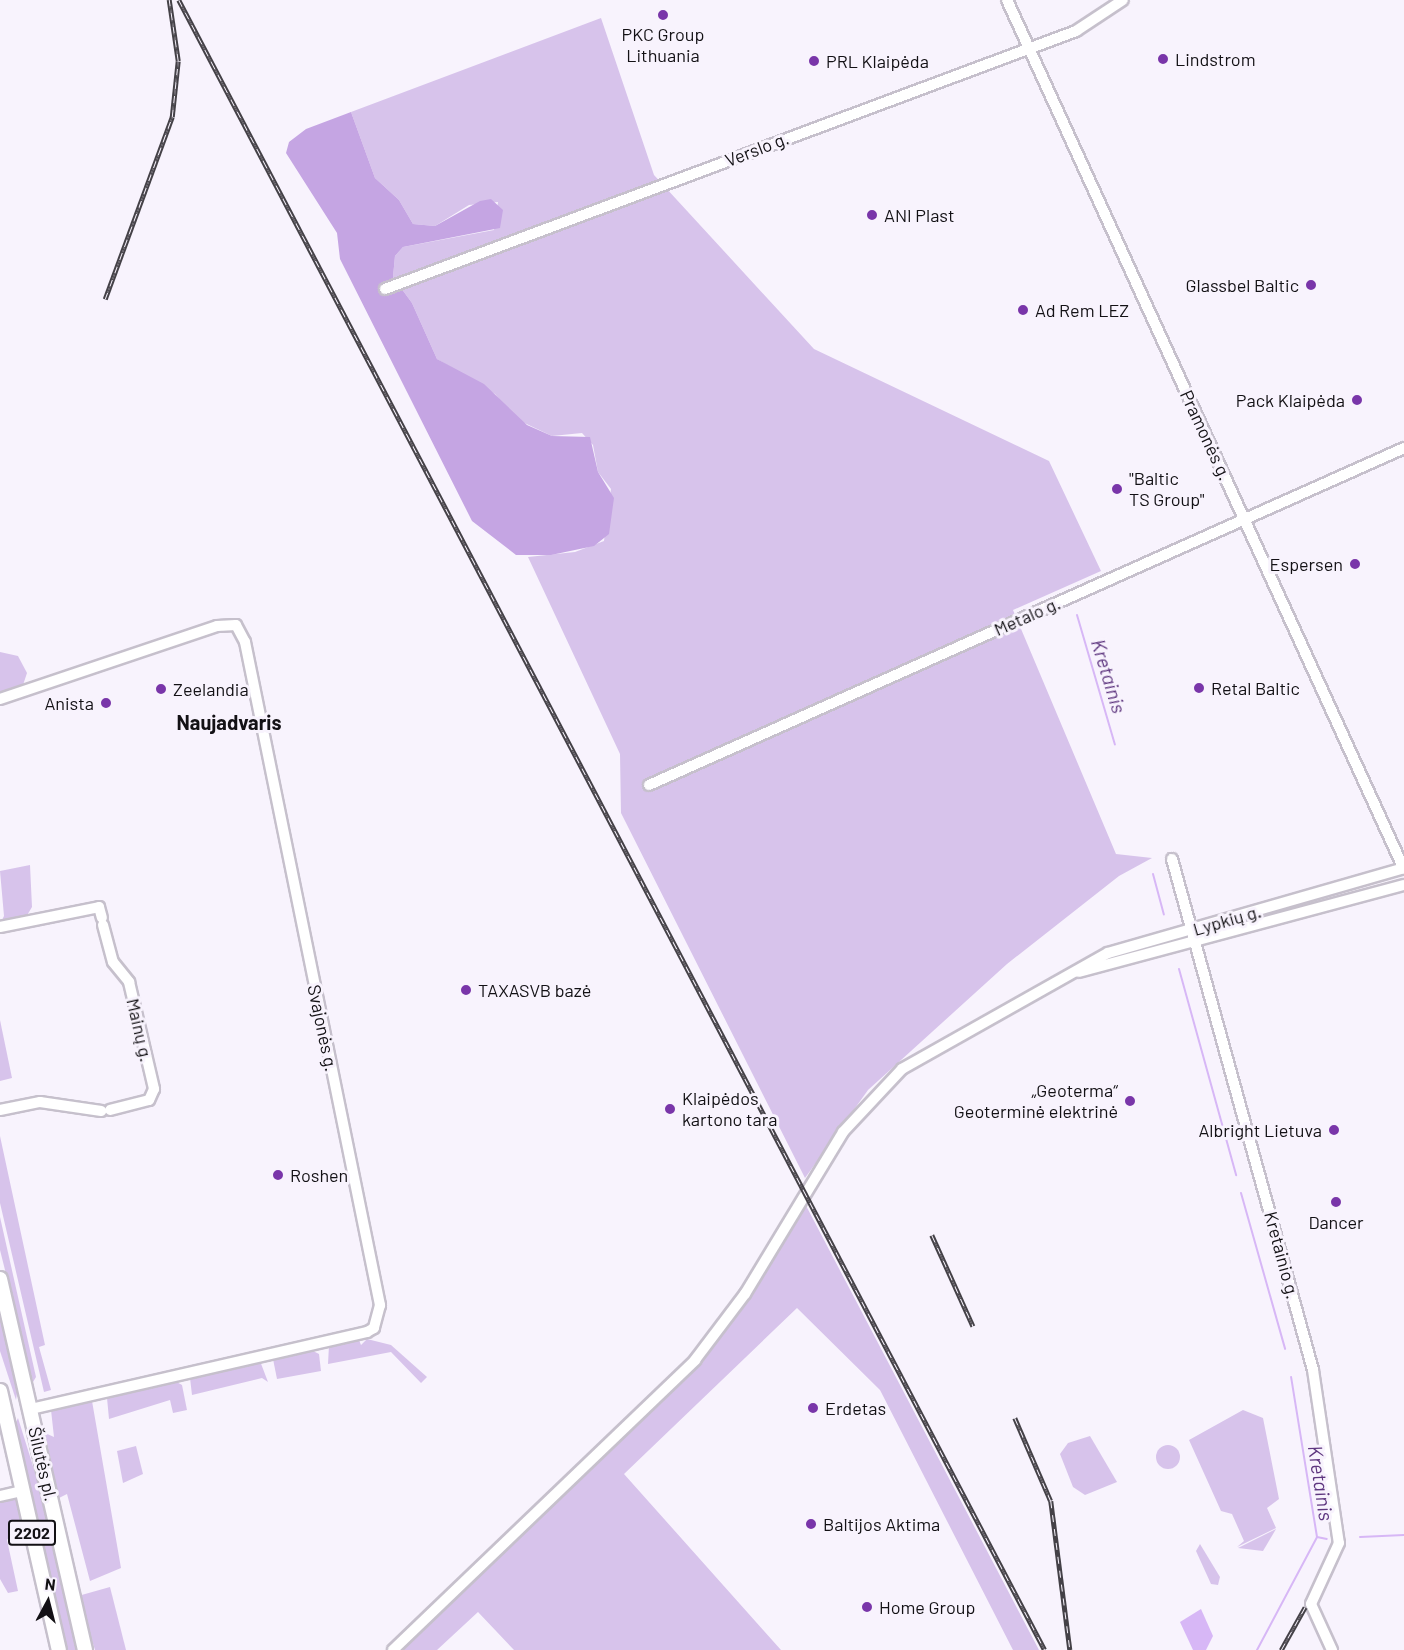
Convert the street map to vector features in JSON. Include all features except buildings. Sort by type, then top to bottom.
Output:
[{"type":"main road","name":"Šilutės pl.","points":[[0,1279],[85,1650]]},
{"type":"main road","name":"Šilutės pl.","points":[[0,1391],[59,1650]]},
{"type":"main road","points":[[5,1415],[30,1409]]},
{"type":"street","name":"Pramonės g.","points":[[1007,0],[1404,869]]},
{"type":"street","name":"Verslo g.","points":[[385,289],[1095,22],[1123,0]]},
{"type":"street","name":"Metalo g.","points":[[649,785],[1404,448]]},
{"type":"street","name":"Svajonės g.","points":[[0,699],[217,626],[236,626],[245,642],[380,1305],[374,1328],[367,1332],[30,1409]]},
{"type":"street","name":"Kretainio g.","points":[[1172,859],[1313,1370],[1339,1543],[1311,1604],[1332,1650]]},
{"type":"street","name":"Lypkių g.","points":[[393,1650],[689,1366],[745,1294],[804,1193],[853,1118],[891,1078],[1054,982],[1108,953],[1404,869]]},
{"type":"street","name":"Lypkių g.","points":[[1054,982],[1404,885]]},
{"type":"street","name":"Mainų g.","points":[[0,927],[99,907],[113,962],[129,982],[154,1089],[149,1100],[106,1110],[40,1102],[0,1110]]},
{"type":"street","points":[[0,1496],[22,1491]]},
{"type":"shaded area","points":[[601,18],[654,175],[814,349],[1049,461],[1101,571],[1013,610],[1116,854],[1152,858],[1119,876],[1007,964],[868,1090],[805,1178],[621,813],[620,754],[528,557],[575,552],[604,541],[611,489],[598,472],[593,445],[582,433],[552,436],[516,419],[495,394],[437,359],[412,303],[393,277],[395,256],[403,247],[494,230],[498,202],[469,205],[435,226],[413,224],[399,200],[375,178],[351,112]]},
{"type":"shaded area","points":[[351,112],[375,178],[399,200],[413,224],[435,226],[480,201],[491,199],[503,210],[500,228],[403,247],[395,256],[393,277],[412,303],[437,359],[484,384],[527,425],[552,436],[590,437],[598,472],[614,498],[609,534],[594,546],[551,555],[516,555],[472,521],[340,259],[337,233],[286,153],[289,142],[306,129]]},
{"type":"shaded area","points":[[0,652],[18,656],[27,673],[23,685],[0,693]]},
{"type":"shaded area","points":[[30,865],[32,907],[26,917],[0,924],[4,916],[0,871]]},
{"type":"shaded area","points":[[0,1020],[12,1078],[0,1081]]},
{"type":"shaded area","points":[[0,1136],[45,1345],[39,1347],[51,1390],[44,1392],[0,1203]]},
{"type":"shaded area","points":[[802,1198],[1039,1650],[1013,1650],[880,1390],[797,1308],[624,1474],[781,1650],[514,1650],[478,1612],[437,1650],[399,1650],[710,1349],[742,1307]]},
{"type":"shaded area","points":[[0,1217],[36,1377],[33,1382],[0,1250]]},
{"type":"shaded area","points":[[0,1308],[18,1387],[16,1400],[0,1351]]},
{"type":"shaded area","points":[[367,1339],[391,1345],[427,1377],[421,1383],[391,1352],[328,1364],[329,1345],[359,1340],[361,1345]]},
{"type":"shaded area","points":[[309,1349],[319,1354],[321,1371],[277,1379],[273,1359]]},
{"type":"shaded area","points":[[260,1361],[268,1382],[262,1378],[192,1395],[190,1378]]},
{"type":"shaded area","points":[[173,1380],[182,1385],[187,1410],[173,1413],[170,1400],[109,1419],[107,1398]]},
{"type":"shaded area","points":[[92,1401],[121,1568],[90,1581],[67,1494],[59,1498],[45,1433],[54,1437],[51,1410]]},
{"type":"shaded area","points":[[1243,1410],[1263,1418],[1279,1499],[1267,1508],[1276,1528],[1237,1547],[1244,1541],[1232,1514],[1221,1511],[1189,1440]]},
{"type":"shaded area","points":[[18,1418],[47,1511],[78,1650],[65,1650],[14,1426]]},
{"type":"shaded area","points":[[1090,1436],[1117,1482],[1085,1495],[1073,1487],[1060,1454],[1068,1443]]},
{"type":"shaded area","points":[[1168,1445],[1177,1448],[1180,1457],[1177,1466],[1168,1469],[1159,1466],[1156,1457],[1159,1448]]},
{"type":"shaded area","points":[[136,1446],[143,1474],[123,1483],[117,1451]]},
{"type":"shaded area","points":[[17,1499],[22,1518],[7,1540],[18,1591],[8,1593],[0,1579],[0,1501]]},
{"type":"shaded area","points":[[1276,1529],[1263,1551],[1238,1548]]},
{"type":"shaded area","points":[[1200,1544],[1220,1577],[1218,1585],[1211,1584],[1196,1551]]},
{"type":"shaded area","points":[[110,1587],[126,1650],[95,1650],[78,1596]]},
{"type":"shaded area","points":[[1201,1609],[1213,1636],[1206,1650],[1193,1650],[1180,1622]]},
{"type":"waterway","name":"Kretainis","points":[[1077,615],[1115,745]]},
{"type":"waterway","name":"Kretainis","points":[[1153,874],[1164,915]]},
{"type":"waterway","name":"Kretainis","points":[[1179,969],[1236,1175]]},
{"type":"waterway","name":"Kretainis","points":[[1241,1193],[1285,1349]]},
{"type":"waterway","name":"Kretainis","points":[[1257,1650],[1317,1537],[1291,1377]]},
{"type":"waterway","points":[[1360,1537],[1404,1535]]},
{"type":"waterway","points":[[1317,1537],[1327,1539]]},
{"type":"railway","points":[[105,299],[172,117],[178,61],[169,0]]},
{"type":"railway","points":[[179,0],[1045,1650]]},
{"type":"railway","points":[[932,1235],[973,1326]]},
{"type":"railway","points":[[1015,1418],[1051,1501],[1070,1650]]},
{"type":"railway","points":[[1281,1650],[1305,1607]]},
{"type":"place","name":"PKC Group Lithuania","points":[[663,15]]},
{"type":"place","name":"Lindstrom","points":[[1163,59]]},
{"type":"place","name":"PRL Klaipėda","points":[[814,61]]},
{"type":"place","name":"ANI Plast","points":[[872,215]]},
{"type":"place","name":"Glassbel Baltic","points":[[1311,285]]},
{"type":"place","name":"Ad Rem LEZ","points":[[1023,310]]},
{"type":"place","name":"Pack Klaipėda","points":[[1357,400]]},
{"type":"place","name":"\"Baltic TS Group\"","points":[[1117,489]]},
{"type":"place","name":"Espersen","points":[[1355,564]]},
{"type":"place","name":"Retal Baltic","points":[[1199,688]]},
{"type":"place","name":"Zeelandia","points":[[161,689]]},
{"type":"place","name":"Anista","points":[[106,703]]},
{"type":"place","name":"TAXASVB bazė","points":[[466,990]]},
{"type":"place","name":"„Geoterma“ Geoterminė elektrinė","points":[[1130,1101]]},
{"type":"place","name":"Klaipėdos kartono tara","points":[[670,1109]]},
{"type":"place","name":"Albright Lietuva","points":[[1334,1130]]},
{"type":"place","name":"Roshen","points":[[278,1175]]},
{"type":"place","name":"Dancer","points":[[1336,1202]]},
{"type":"place","name":"Erdetas","points":[[813,1408]]},
{"type":"place","name":"Baltijos Aktima","points":[[811,1524]]},
{"type":"place","name":"Home Group","points":[[867,1607]]},
{"type":"district","name":"Naujadvaris","points":[[229,722]]}]
